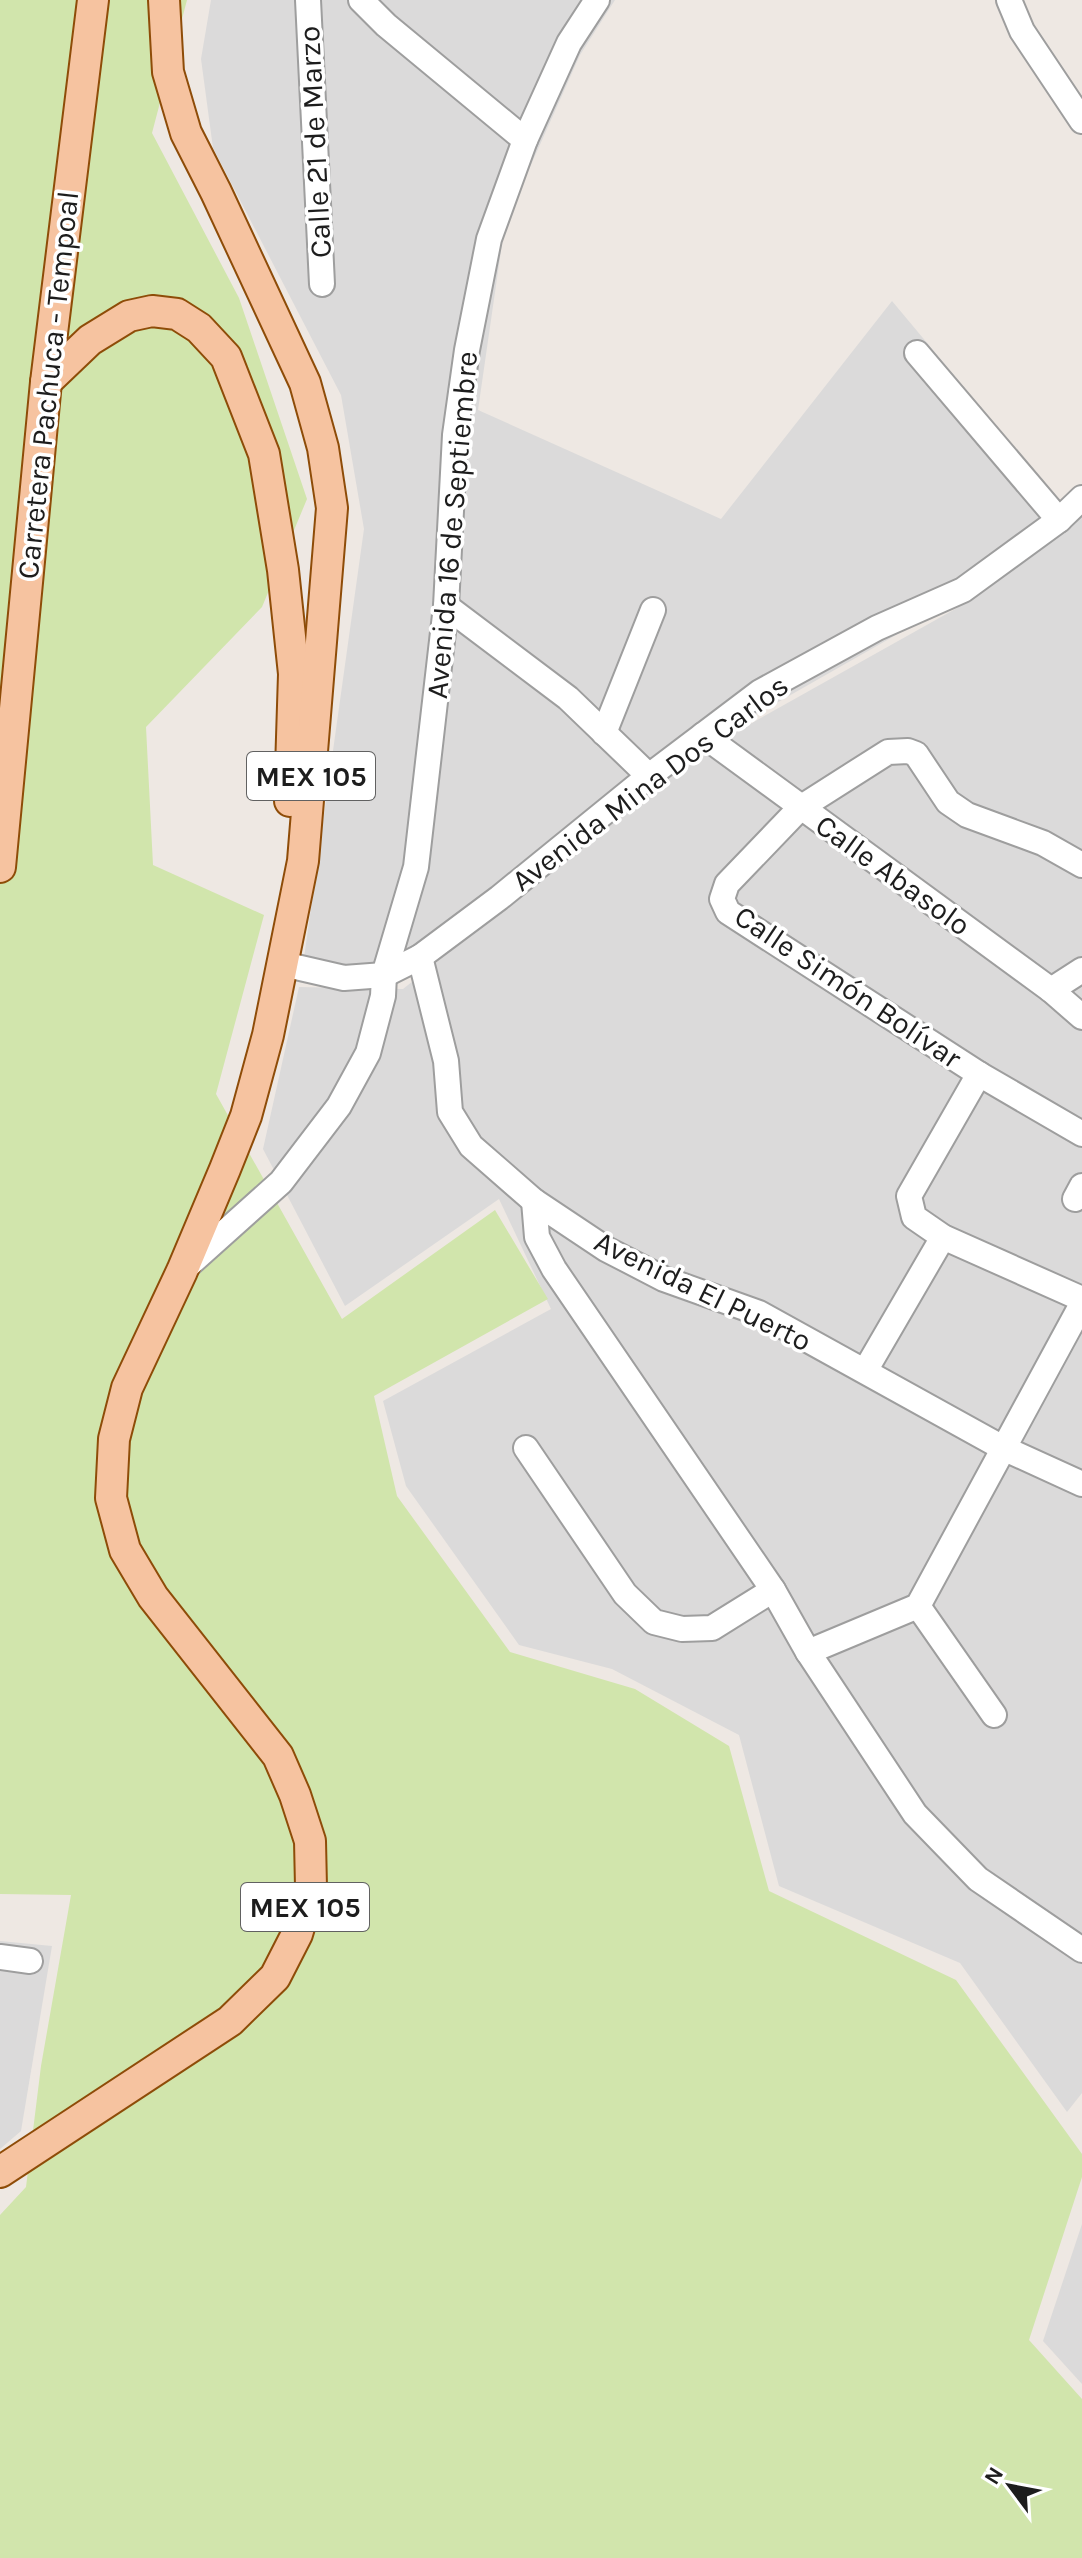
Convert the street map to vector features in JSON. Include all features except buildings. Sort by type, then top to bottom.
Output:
[{"type":"main road","name":"Carretera Pachuca - Tempoal","points":[[0,867],[46,382],[93,0]]},
{"type":"main road","name":"MEX 105","points":[[0,2172],[230,2021],[275,1977],[297,1934],[311,1887],[310,1841],[278,1756],[153,1597],[125,1550],[111,1498],[114,1439],[127,1388],[182,1271],[246,1116],[283,964],[303,861],[332,508],[323,448],[305,383],[186,133],[168,72],[164,0]]},
{"type":"main road","points":[[46,382],[90,340],[129,316],[152,311],[177,314],[199,328],[226,357],[264,454],[283,570],[294,674],[289,797],[303,861]]},
{"type":"street","name":"Calle 21 de Marzo","points":[[308,0],[322,284]]},
{"type":"street","points":[[361,0],[386,25],[525,140]]},
{"type":"street","name":"Avenida 16 de Septiembre","points":[[384,975],[416,867],[446,606],[455,435],[467,350],[489,239],[525,140],[569,43],[597,0]]},
{"type":"street","points":[[1009,0],[1022,31],[1082,121]]},
{"type":"street","points":[[917,353],[1059,520]]},
{"type":"street","name":"Avenida Mina Dos Carlos","points":[[283,964],[344,978],[384,975],[420,957],[760,692],[877,628],[963,590],[1059,520],[1082,498]]},
{"type":"street","points":[[446,606],[568,698],[649,776]]},
{"type":"street","points":[[604,733],[653,610]]},
{"type":"street","name":"Calle Abasolo","points":[[703,735],[1051,990],[1082,1017]]},
{"type":"street","points":[[800,808],[888,752],[908,751],[916,754],[948,802],[967,815],[1043,843],[1082,865]]},
{"type":"street","name":"Calle Simón Bolívar","points":[[800,808],[727,884],[722,899],[728,912],[979,1074],[1082,1134]]},
{"type":"street","name":"Avenida El Puerto","points":[[420,957],[446,1061],[450,1112],[471,1146],[534,1201],[629,1261],[664,1279],[759,1313],[1003,1448],[1082,1484]]},
{"type":"street","points":[[1051,990],[1082,970]]},
{"type":"street","points":[[182,1271],[281,1182],[339,1106],[368,1053],[383,996],[384,975]]},
{"type":"street","points":[[808,1652],[918,1606],[1081,1306],[943,1237],[914,1217],[909,1196],[979,1074]]},
{"type":"street","points":[[534,1201],[537,1237],[554,1269],[773,1590],[808,1652],[915,1814],[978,1879],[1082,1950]]},
{"type":"street","points":[[865,1371],[943,1237]]},
{"type":"street","points":[[526,1448],[625,1594],[654,1622],[682,1629],[712,1628],[773,1590]]},
{"type":"street","points":[[918,1606],[994,1715]]},
{"type":"street","points":[[0,1957],[30,1961]]},
{"type":"shaded area","points":[[211,0],[615,0],[580,55],[505,223],[478,410],[721,519],[892,301],[1060,502],[954,602],[699,747],[406,978],[304,958],[364,529],[341,395],[213,148],[201,59]]},
{"type":"shaded area","points":[[1082,501],[1082,2093],[1067,2112],[960,1963],[779,1886],[739,1735],[612,1669],[519,1645],[406,1486],[383,1401],[551,1309],[499,1199],[345,1306],[263,1149],[299,987],[403,989],[702,751],[957,608]]},
{"type":"shaded area","points":[[0,1941],[52,1946],[21,2131],[0,2149]]},
{"type":"shaded area","points":[[1082,2224],[1082,2384],[1043,2341]]},
{"type":"green space","points":[[0,0],[187,0],[152,133],[239,298],[307,499],[262,607],[146,727],[153,865],[264,915],[216,1094],[342,1319],[495,1210],[548,1299],[374,1396],[397,1496],[510,1652],[635,1689],[729,1746],[769,1891],[956,1980],[1082,2154],[1082,2177],[1029,2340],[1082,2399],[1082,2558],[0,2558],[0,2215],[26,2187],[41,2066],[71,1895],[0,1894]]}]
